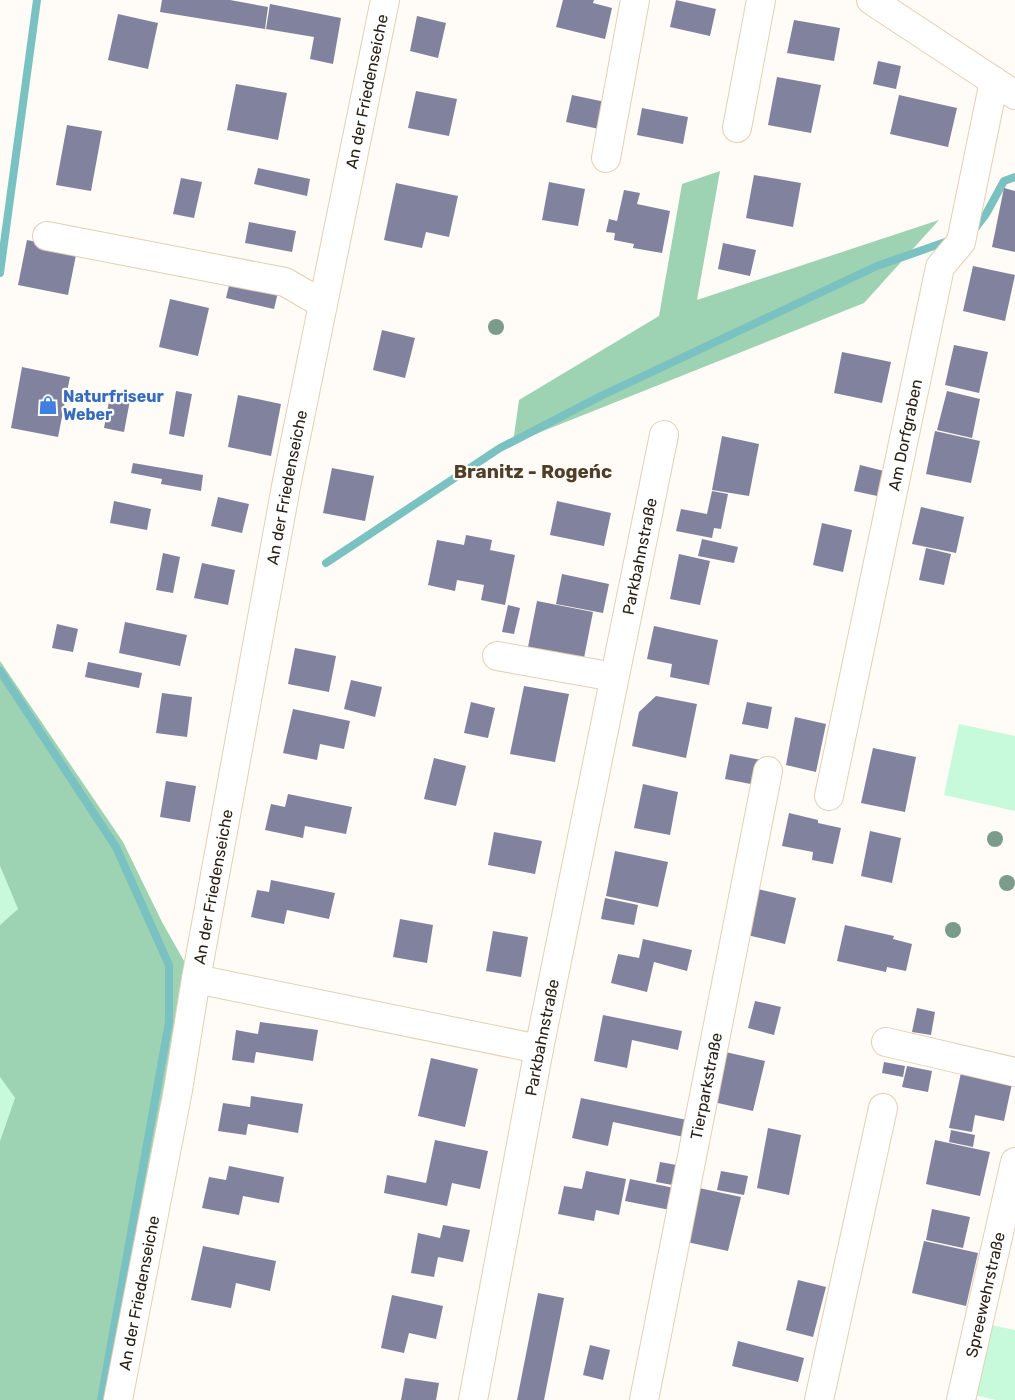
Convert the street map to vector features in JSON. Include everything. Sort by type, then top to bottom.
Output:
[{"type":"street","name":"An der Friedenseiche","points":[[118,1400],[178,1090],[196,979],[287,481],[385,0]]},
{"type":"street","points":[[606,158],[635,0]]},
{"type":"street","points":[[737,128],[761,0]]},
{"type":"street","points":[[871,0],[1005,88]]},
{"type":"street","name":"Am Dorfgraben","points":[[829,796],[940,267],[961,242],[1005,88]]},
{"type":"street","points":[[47,236],[285,282],[323,304]]},
{"type":"street","name":"Parkbahnstraße","points":[[473,1400],[539,1049],[664,435]]},
{"type":"street","points":[[497,656],[614,677]]},
{"type":"street","name":"Tierparkstraße","points":[[644,1400],[768,771]]},
{"type":"street","name":"An der Friedenseiche","points":[[196,979],[539,1049]]},
{"type":"street","points":[[886,1042],[1015,1072]]},
{"type":"street","points":[[819,1400],[883,1108]]},
{"type":"street","name":"Spreewehrstraße","points":[[961,1400],[1015,1162]]},
{"type":"green space","points":[[720,171],[697,300],[939,220],[864,303],[513,443],[519,400],[659,316],[682,184]]},
{"type":"green space","points":[[0,661],[123,842],[162,922],[188,968],[107,1400],[0,1400],[0,1141],[15,1098],[0,1077],[0,925],[18,909],[0,866]]},
{"type":"green space","points":[[959,724],[1015,736],[1015,811],[944,795]]},
{"type":"green space","points":[[0,866],[18,909],[0,925]]},
{"type":"green space","points":[[0,1077],[15,1098],[0,1141]]},
{"type":"green space","points":[[987,1324],[1015,1330],[1015,1400],[996,1400],[971,1394]]},
{"type":"building","points":[[162,0],[230,0],[268,7],[265,29],[160,12]]},
{"type":"building","points":[[563,0],[594,0],[593,3],[612,8],[605,39],[556,27]]},
{"type":"building","points":[[676,0],[716,9],[710,36],[670,27]]},
{"type":"building","points":[[270,4],[341,18],[333,64],[310,59],[314,37],[266,29]]},
{"type":"building","points":[[118,14],[158,23],[148,69],[108,60]]},
{"type":"building","points":[[417,16],[446,23],[438,58],[410,51]]},
{"type":"building","points":[[794,20],[840,28],[834,61],[787,53]]},
{"type":"building","points":[[878,61],[901,66],[896,89],[873,84]]},
{"type":"building","points":[[777,77],[821,85],[811,133],[768,125]]},
{"type":"building","points":[[236,84],[287,93],[278,140],[227,130]]},
{"type":"building","points":[[416,91],[457,99],[449,136],[408,128]]},
{"type":"building","points":[[572,95],[610,103],[604,130],[566,122]]},
{"type":"building","points":[[899,95],[957,108],[948,147],[890,134]]},
{"type":"building","points":[[642,108],[688,117],[683,144],[637,135]]},
{"type":"building","points":[[67,125],[102,131],[91,191],[56,185]]},
{"type":"building","points":[[258,168],[310,179],[307,196],[254,184]]},
{"type":"building","points":[[754,175],[801,183],[793,227],[746,218]]},
{"type":"building","points":[[181,178],[202,182],[194,218],[173,214]]},
{"type":"building","points":[[549,182],[585,189],[578,226],[542,220]]},
{"type":"building","points":[[396,183],[458,196],[449,237],[426,232],[422,248],[384,240]]},
{"type":"building","points":[[1004,188],[1015,191],[1015,252],[992,247]]},
{"type":"building","points":[[624,190],[640,193],[637,204],[670,211],[662,253],[633,248],[634,244],[614,240],[615,233],[606,232],[609,219],[617,221]]},
{"type":"building","points":[[249,222],[296,231],[292,252],[245,243]]},
{"type":"building","points":[[27,240],[77,250],[68,295],[18,285]]},
{"type":"building","points":[[723,243],[756,250],[750,276],[718,269]]},
{"type":"building","points":[[973,266],[1015,275],[1005,321],[963,311]]},
{"type":"building","points":[[231,277],[279,288],[274,309],[226,298]]},
{"type":"building","points":[[170,299],[209,308],[198,356],[159,347]]},
{"type":"building","points":[[382,330],[415,338],[405,378],[373,370]]},
{"type":"building","points":[[954,345],[988,352],[979,393],[945,385]]},
{"type":"building","points":[[842,352],[891,362],[882,403],[834,393]]},
{"type":"building","points":[[22,367],[70,377],[58,437],[11,428]]},
{"type":"building","points":[[176,391],[192,394],[184,437],[169,434]]},
{"type":"building","points":[[947,391],[980,399],[972,438],[937,430]]},
{"type":"building","points":[[238,395],[281,404],[271,456],[228,447]]},
{"type":"building","points":[[110,396],[130,400],[124,432],[104,428]]},
{"type":"building","points":[[935,431],[980,441],[971,483],[926,474]]},
{"type":"building","points":[[722,436],[759,444],[749,496],[712,490]]},
{"type":"building","points":[[133,463],[203,475],[201,491],[161,484],[162,479],[131,473]]},
{"type":"building","points":[[860,465],[888,472],[882,497],[854,491]]},
{"type":"building","points":[[332,468],[374,476],[365,521],[323,513]]},
{"type":"building","points":[[712,491],[728,494],[721,529],[714,528],[712,538],[676,531],[681,509],[707,514]]},
{"type":"building","points":[[218,497],[249,504],[242,533],[211,526]]},
{"type":"building","points":[[114,501],[151,509],[147,530],[110,523]]},
{"type":"building","points":[[557,501],[611,513],[604,546],[550,535]]},
{"type":"building","points":[[921,507],[964,517],[956,553],[912,544]]},
{"type":"building","points":[[822,523],[852,530],[843,572],[813,565]]},
{"type":"building","points":[[466,535],[492,540],[490,550],[515,555],[505,605],[481,600],[484,585],[457,580],[455,591],[428,585],[437,540],[464,545]]},
{"type":"building","points":[[702,539],[738,547],[734,563],[698,556]]},
{"type":"building","points":[[926,548],[951,554],[944,585],[919,580]]},
{"type":"building","points":[[163,553],[180,557],[173,593],[156,590]]},
{"type":"building","points":[[679,554],[710,561],[700,605],[670,599]]},
{"type":"building","points":[[202,563],[235,570],[228,605],[194,598]]},
{"type":"building","points":[[562,574],[609,584],[603,613],[556,604]]},
{"type":"building","points":[[537,601],[593,612],[584,658],[528,647]]},
{"type":"building","points":[[508,605],[520,608],[514,634],[502,632]]},
{"type":"building","points":[[125,622],[187,635],[180,666],[119,653]]},
{"type":"building","points":[[57,624],[78,629],[73,652],[52,648]]},
{"type":"building","points":[[654,626],[718,640],[709,685],[670,677],[672,664],[647,659]]},
{"type":"building","points":[[295,648],[336,656],[329,692],[288,684]]},
{"type":"building","points":[[88,662],[142,673],[139,688],[85,677]]},
{"type":"building","points":[[351,680],[382,687],[375,717],[344,709]]},
{"type":"building","points":[[524,686],[569,694],[555,762],[510,754]]},
{"type":"building","points":[[162,693],[192,697],[187,737],[156,733]]},
{"type":"building","points":[[656,696],[697,704],[686,758],[632,746],[639,712]]},
{"type":"building","points":[[471,702],[495,708],[488,738],[464,733]]},
{"type":"building","points":[[747,702],[772,707],[768,729],[742,724]]},
{"type":"building","points":[[293,709],[350,721],[344,749],[320,744],[317,760],[283,753]]},
{"type":"building","points":[[795,717],[826,724],[816,772],[786,765]]},
{"type":"building","points":[[873,748],[916,757],[905,812],[861,803]]},
{"type":"building","points":[[730,754],[761,760],[756,785],[725,779]]},
{"type":"building","points":[[434,758],[466,766],[456,806],[424,799]]},
{"type":"building","points":[[166,781],[196,786],[190,822],[160,817]]},
{"type":"building","points":[[643,784],[678,792],[670,835],[634,828]]},
{"type":"building","points":[[288,794],[352,807],[346,834],[305,826],[303,838],[265,830],[271,804],[285,807]]},
{"type":"building","points":[[789,813],[818,820],[818,823],[841,828],[833,864],[812,860],[813,852],[782,846]]},
{"type":"building","points":[[870,831],[901,838],[892,883],[861,876]]},
{"type":"building","points":[[494,832],[542,841],[535,874],[488,865]]},
{"type":"building","points":[[615,851],[668,862],[658,907],[606,896]]},
{"type":"building","points":[[271,880],[335,893],[329,919],[287,910],[284,924],[251,917],[257,890],[269,892]]},
{"type":"building","points":[[754,888],[796,898],[785,944],[743,934]]},
{"type":"building","points":[[605,898],[638,905],[634,925],[601,919]]},
{"type":"building","points":[[400,919],[433,925],[427,963],[393,957]]},
{"type":"building","points":[[845,925],[894,936],[893,939],[912,944],[906,971],[887,967],[886,972],[837,961]]},
{"type":"building","points":[[493,931],[528,937],[521,977],[486,971]]},
{"type":"building","points":[[643,939],[692,950],[687,971],[654,962],[647,992],[611,983],[618,954],[639,958]]},
{"type":"building","points":[[755,1001],[781,1007],[774,1035],[748,1028]]},
{"type":"building","points":[[917,1008],[935,1012],[931,1035],[912,1032]]},
{"type":"building","points":[[603,1015],[682,1031],[678,1050],[632,1040],[627,1068],[594,1061]]},
{"type":"building","points":[[260,1022],[318,1030],[313,1061],[256,1052],[254,1063],[232,1060],[236,1030],[258,1034]]},
{"type":"building","points":[[721,1051],[765,1061],[753,1111],[709,1101]]},
{"type":"building","points":[[431,1058],[478,1069],[465,1127],[418,1116]]},
{"type":"building","points":[[884,1062],[905,1066],[903,1077],[882,1073]]},
{"type":"building","points":[[907,1066],[932,1071],[928,1092],[902,1087]]},
{"type":"building","points":[[962,1068],[1013,1079],[1004,1121],[975,1115],[972,1132],[949,1128]]},
{"type":"building","points":[[251,1096],[303,1104],[298,1133],[248,1124],[246,1135],[218,1131],[223,1103],[250,1107]]},
{"type":"building","points":[[581,1098],[687,1120],[684,1137],[613,1122],[608,1146],[572,1138]]},
{"type":"building","points":[[768,1128],[801,1135],[789,1195],[757,1188]]},
{"type":"building","points":[[951,1130],[975,1135],[973,1147],[949,1142]]},
{"type":"building","points":[[435,1140],[488,1151],[480,1189],[452,1183],[447,1206],[384,1193],[387,1175],[426,1183]]},
{"type":"building","points":[[935,1140],[990,1152],[980,1196],[926,1184]]},
{"type":"building","points":[[660,1162],[682,1166],[678,1186],[656,1182]]},
{"type":"building","points":[[229,1166],[284,1177],[279,1203],[243,1196],[239,1215],[202,1208],[209,1177],[226,1180]]},
{"type":"building","points":[[586,1171],[626,1179],[619,1215],[596,1210],[594,1221],[558,1214],[564,1186],[582,1189]]},
{"type":"building","points":[[721,1171],[748,1176],[744,1195],[717,1190]]},
{"type":"building","points":[[630,1179],[674,1188],[670,1210],[625,1201]]},
{"type":"building","points":[[699,1188],[741,1197],[728,1251],[687,1242]]},
{"type":"building","points":[[932,1209],[970,1217],[963,1248],[926,1240]]},
{"type":"building","points":[[443,1225],[470,1230],[463,1262],[438,1257],[434,1277],[411,1273],[418,1233],[440,1238]]},
{"type":"building","points":[[924,1241],[978,1253],[966,1306],[912,1293]]},
{"type":"building","points":[[203,1246],[276,1261],[270,1291],[236,1283],[231,1308],[191,1300]]},
{"type":"building","points":[[798,1280],[826,1287],[813,1337],[786,1330]]},
{"type":"building","points":[[538,1293],[564,1298],[544,1400],[517,1400]]},
{"type":"building","points":[[392,1295],[443,1306],[436,1339],[409,1333],[404,1353],[381,1348]]},
{"type":"building","points":[[738,1341],[804,1358],[798,1382],[732,1366]]},
{"type":"building","points":[[590,1345],[610,1350],[603,1380],[583,1375]]},
{"type":"building","points":[[405,1378],[439,1383],[436,1400],[401,1400]]},
{"type":"waterway","points":[[0,273],[37,0]]},
{"type":"waterway","points":[[973,231],[986,214],[1004,181],[1015,177]]},
{"type":"waterway","points":[[326,563],[500,448],[603,395],[877,266],[951,240]]},
{"type":"waterway","points":[[0,671],[116,847],[169,965],[169,1022],[101,1400]]},
{"type":"place","name":"Naturfriseur Weber","points":[[48,405]]},
{"type":"district","name":"Branitz - Rogeńc","points":[[533,471]]}]
